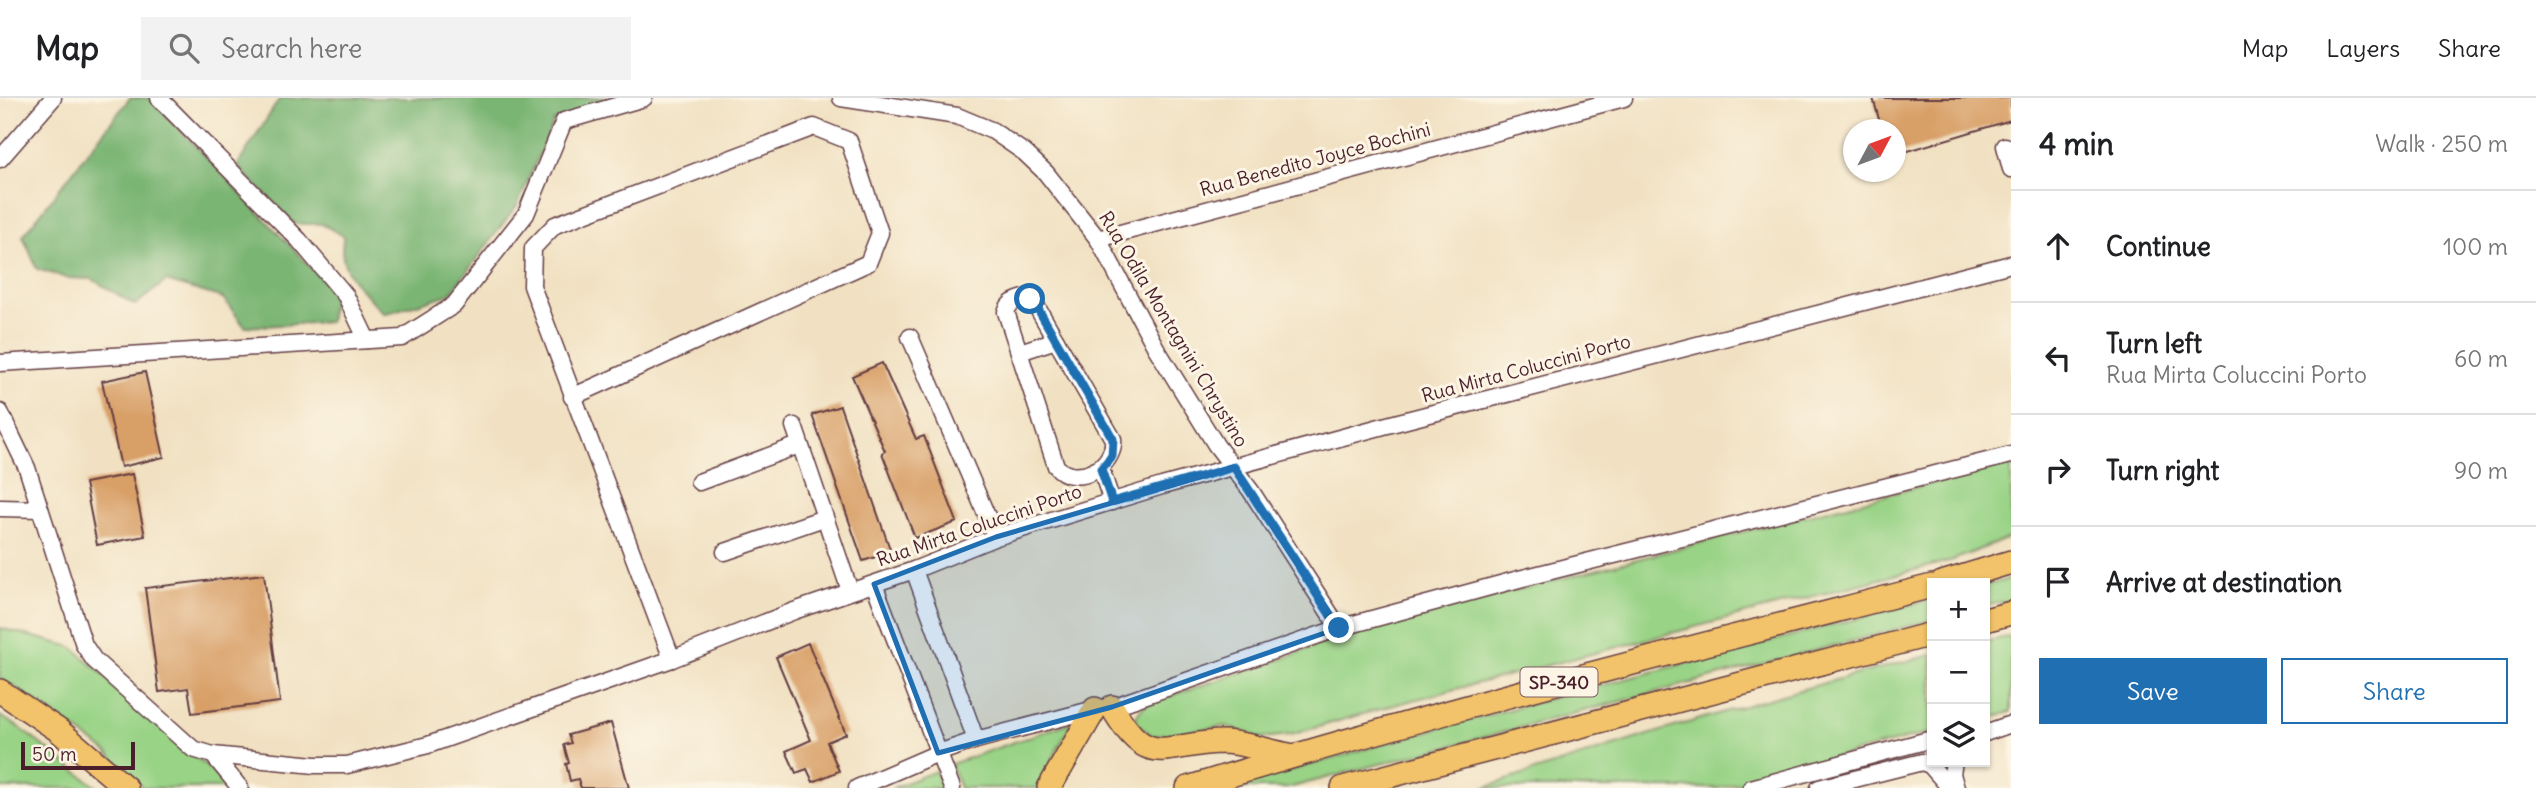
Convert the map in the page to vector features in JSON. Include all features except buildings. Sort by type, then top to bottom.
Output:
[{"type":"highway","points":[[1958,578],[2011,562]]},
{"type":"highway","name":"SP-340","points":[[1188,788],[1506,696],[1927,587]]},
{"type":"highway","points":[[1990,618],[2011,612]]},
{"type":"highway","points":[[1990,631],[2011,627]]},
{"type":"highway","name":"SP-340","points":[[1343,788],[1927,635]]},
{"type":"highway","points":[[1841,659],[1927,643]]},
{"type":"highway","points":[[0,691],[58,730],[126,788]]},
{"type":"highway","points":[[1049,788],[1103,708],[1143,745],[1162,750],[1225,742],[1292,756]]},
{"type":"highway","points":[[1385,788],[1621,716]]},
{"type":"street","points":[[0,159],[53,98]]},
{"type":"street","points":[[159,98],[299,240],[345,296],[367,340]]},
{"type":"street","points":[[0,363],[402,338],[454,305],[526,214],[564,121],[644,98]]},
{"type":"street","name":"Rua Odila Montagnini Chrystino","points":[[841,98],[957,116],[993,131],[1025,153],[1046,173],[1098,239],[1156,348],[1216,445],[1234,467],[1339,628]]},
{"type":"street","name":"Rua Benedito Joyce Bochini","points":[[1098,239],[1624,98]]},
{"type":"street","points":[[572,397],[868,263],[880,233],[849,141],[814,127],[555,225],[533,248],[532,286],[572,397],[672,659]]},
{"type":"street","points":[[2005,146],[2011,169]]},
{"type":"street","name":"Rua Mirta Coluccini Porto","points":[[213,755],[315,765],[356,763],[428,745],[672,659],[996,537],[1234,467],[2011,264]]},
{"type":"street","points":[[1024,298],[1034,302],[1056,340],[1113,439],[1112,456],[1101,469],[1074,477],[1061,472],[1056,466],[1006,312],[1008,306],[1024,298]]},
{"type":"street","points":[[910,337],[996,537]]},
{"type":"street","points":[[1020,352],[1056,340]]},
{"type":"street","points":[[0,412],[27,468],[84,645],[90,655],[193,750],[213,755],[240,788]]},
{"type":"street","points":[[794,426],[850,592]]},
{"type":"street","points":[[699,482],[799,445]]},
{"type":"street","points":[[857,788],[938,753],[976,740],[1103,708],[1339,628],[1519,579],[2011,455]]},
{"type":"street","points":[[1101,469],[1112,502]]},
{"type":"street","points":[[0,508],[40,509]]},
{"type":"street","points":[[725,552],[824,518]]},
{"type":"street","points":[[914,570],[976,740]]},
{"type":"street","points":[[874,583],[952,788]]},
{"type":"street","points":[[1990,724],[2011,722]]},
{"type":"street","points":[[1990,731],[2011,722]]},
{"type":"street","points":[[1751,788],[1927,740]]},
{"type":"street","points":[[1819,788],[1857,784],[1923,762],[1930,765],[1950,788]]},
{"type":"street","points":[[1844,763],[1857,784]]},
{"type":"street","points":[[1953,767],[1956,788]]},
{"type":"highlighted area","points":[[1234,467],[1339,628],[1112,707],[938,753],[874,584],[996,537]]},
{"type":"green space","points":[[130,98],[150,98],[334,292],[329,322],[245,327],[223,298],[166,281],[135,305],[92,279],[67,278],[37,269],[23,236]]},
{"type":"green space","points":[[280,98],[628,98],[554,121],[518,204],[450,294],[384,314],[352,279],[343,259],[344,236],[322,224],[295,224],[237,166]]},
{"type":"green space","points":[[2011,463],[2011,537],[1953,560],[1394,705],[1290,735],[1261,738],[1226,726],[1152,736],[1138,724],[1136,717],[1149,703],[1279,660],[1350,633]]},
{"type":"green space","points":[[2011,579],[2011,600],[1990,605],[1990,584]]},
{"type":"green space","points":[[1927,600],[1927,621],[1288,788],[1230,788],[1442,727]]},
{"type":"green space","points":[[0,628],[72,647],[215,774],[226,788],[143,788],[106,751],[0,679]]},
{"type":"green space","points":[[2011,636],[2011,712],[1990,718],[1990,641]]},
{"type":"green space","points":[[1927,656],[1927,733],[1719,788],[1483,788],[1706,717]]},
{"type":"green space","points":[[0,716],[17,726],[98,788],[0,788]]},
{"type":"green space","points":[[1072,722],[1037,788],[960,788],[951,764]]},
{"type":"green space","points":[[936,771],[942,788],[892,788]]},
{"type":"route","points":[[1030,299],[1113,439],[1112,456],[1101,469],[1112,502],[1234,467],[1339,628]]}]
